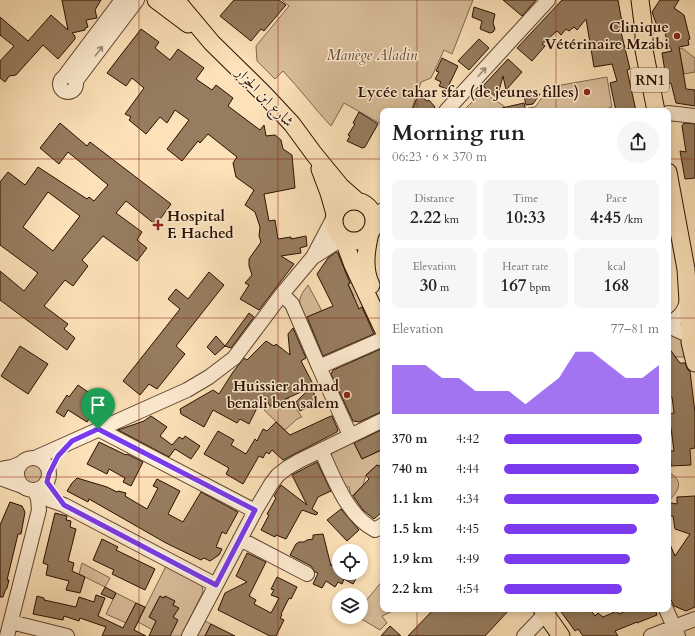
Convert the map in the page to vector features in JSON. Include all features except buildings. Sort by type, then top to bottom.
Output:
[{"type":"main road","name":"شارع ابن الجزار","points":[[156,0],[212,43]]},
{"type":"main road","name":"شارع ابن الجزار","points":[[176,0],[212,43],[292,124],[341,188],[357,201]]},
{"type":"main road","name":"RN1","points":[[630,0],[637,32],[644,50],[655,108]]},
{"type":"main road","name":"RN1","points":[[640,0],[644,31],[644,50]]},
{"type":"main road","name":"شارع ابن الجزار","points":[[314,154],[329,193],[334,216]]},
{"type":"main road","points":[[671,188],[691,299],[692,338],[695,363]]},
{"type":"main road","points":[[380,303],[369,282],[366,270],[366,252],[373,215],[367,205],[357,201],[350,201],[344,203],[338,208],[334,216],[336,230],[343,238],[353,265],[380,323]]},
{"type":"main road","points":[[343,238],[354,241],[360,240],[371,230]]},
{"type":"main road","points":[[545,612],[561,636]]},
{"type":"street","points":[[122,0],[70,80],[137,0]]},
{"type":"street","points":[[449,108],[548,0]]},
{"type":"street","points":[[671,113],[695,116]]},
{"type":"street","points":[[371,230],[380,215]]},
{"type":"street","points":[[34,458],[187,390],[209,378],[234,358],[282,294],[313,257],[334,216]]},
{"type":"street","points":[[313,257],[343,238]]},
{"type":"street","points":[[282,294],[292,304],[350,435]]},
{"type":"street","points":[[671,322],[682,314],[691,299]]},
{"type":"street","points":[[671,328],[692,338]]},
{"type":"street","points":[[319,367],[380,339]]},
{"type":"street","points":[[188,636],[255,510],[270,484],[278,475],[287,468],[321,450],[380,421]]},
{"type":"street","points":[[98,429],[255,510]]},
{"type":"street","points":[[38,484],[58,456],[72,441]]},
{"type":"street","points":[[321,450],[337,485],[350,506],[369,527],[375,530],[380,527]]},
{"type":"street","points":[[0,469],[12,467],[28,458],[43,461],[48,469],[38,484],[39,510],[7,636]]},
{"type":"street","points":[[19,464],[16,473],[18,483],[38,484]]},
{"type":"street","points":[[0,478],[38,484],[50,500],[64,505],[216,585]]},
{"type":"street","points":[[240,539],[307,574]]},
{"type":"street","points":[[524,636],[543,612]]},
{"type":"street","points":[[667,612],[676,631]]},
{"type":"street","points":[[651,636],[676,631],[694,620]]},
{"type":"street","points":[[11,622],[67,636]]},
{"type":"green space","name":"Manège Aladin","points":[[282,0],[473,0],[452,54],[444,50],[431,78],[421,82],[412,108],[380,108],[380,123],[344,103],[331,126],[283,71],[275,79],[257,61],[256,46],[289,6]]},
{"type":"green space","points":[[682,48],[695,58],[695,72],[684,74],[679,49]]},
{"type":"green space","points":[[607,77],[612,107],[528,108],[535,107],[550,87]]},
{"type":"green space","points":[[482,92],[505,108],[466,108]]},
{"type":"green space","points":[[355,281],[366,306],[354,311],[350,298],[354,296],[348,284]]},
{"type":"green space","points":[[308,285],[322,311],[305,318],[300,304],[300,298]]},
{"type":"green space","points":[[671,334],[680,339],[688,357],[675,357],[671,351]]},
{"type":"green space","points":[[288,398],[302,417],[297,419],[285,430],[264,410]]},
{"type":"green space","points":[[353,441],[362,459],[380,451],[380,466],[377,465],[366,475],[363,485],[351,497],[349,487],[342,486],[329,459],[333,451]]},
{"type":"green space","points":[[33,463],[41,466],[44,474],[41,482],[33,485],[25,482],[22,474],[25,466]]},
{"type":"green space","points":[[671,474],[678,482],[677,490],[671,498]]},
{"type":"green space","points":[[82,563],[110,578],[105,587],[79,574]]},
{"type":"green space","points":[[166,566],[202,585],[203,592],[181,636],[164,636],[138,622]]},
{"type":"green space","points":[[380,584],[380,612],[391,612],[382,616],[387,623],[380,630],[368,623],[368,598]]},
{"type":"green space","points":[[116,593],[136,603],[126,623],[106,614]]},
{"type":"green space","points":[[205,621],[211,624],[205,636],[197,636]]},
{"type":"place","name":"Clinique Vétérinaire Mzabi","points":[[677,36]]},
{"type":"place","name":"Lycée tahar sfar (de jeunes filles)","points":[[587,92]]},
{"type":"place","name":"Hospital F. Hached","points":[[158,225]]},
{"type":"place","name":"Huissier ahmad benali ben salem","points":[[347,395]]},
{"type":"route","points":[[98,429],[255,510],[216,585],[64,505],[47,482],[49,474],[58,456],[72,441],[98,429]]}]
